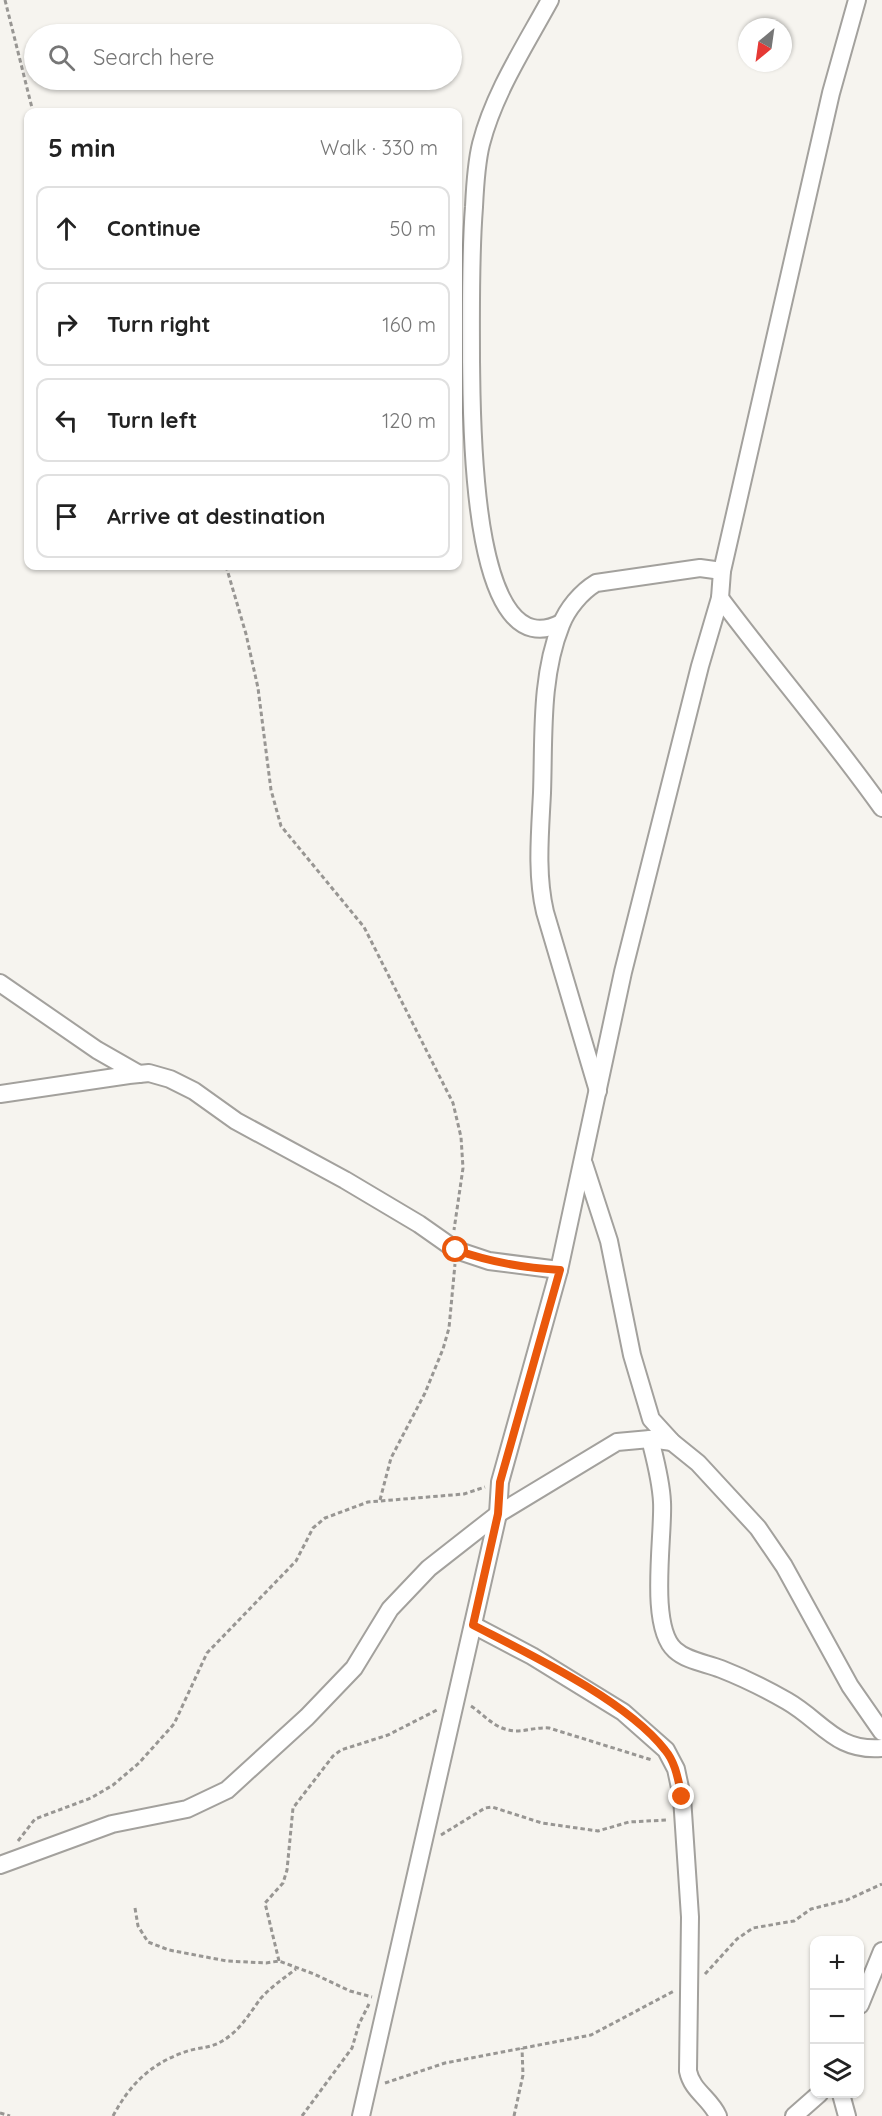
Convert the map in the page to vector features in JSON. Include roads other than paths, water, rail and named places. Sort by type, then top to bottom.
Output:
[{"type":"street","points":[[550,0],[505,84],[481,145],[476,179],[471,279],[472,404],[474,472],[481,527],[499,594],[518,620],[528,626],[541,629],[561,623]]},
{"type":"street","points":[[361,2116],[381,1996],[424,1844],[498,1514],[500,1482],[560,1270],[626,961],[700,666],[720,598],[722,572],[738,512],[831,93],[857,0]]},
{"type":"street","points":[[599,1094],[545,912],[540,884],[546,694],[561,623],[585,590],[596,583],[700,568],[722,572]]},
{"type":"street","points":[[720,598],[760,652],[800,698],[854,767],[882,808]]},
{"type":"street","points":[[0,983],[98,1050],[138,1074]]},
{"type":"street","points":[[0,1094],[138,1074],[170,1079],[194,1091],[236,1121],[419,1224],[456,1250],[489,1261],[524,1268],[560,1270]]},
{"type":"street","points":[[583,1164],[609,1241],[632,1355],[651,1419],[672,1442],[698,1463],[758,1528],[784,1566],[850,1686],[882,1732]]},
{"type":"street","points":[[3,1863],[112,1824],[188,1809],[227,1790],[307,1717],[354,1668],[390,1609],[429,1568],[498,1514],[617,1442],[650,1438],[672,1442]]},
{"type":"street","points":[[650,1438],[662,1501],[660,1603],[666,1636],[674,1650],[769,1691],[802,1710],[831,1737],[850,1745],[882,1748]]},
{"type":"street","points":[[473,1625],[532,1656],[623,1712],[666,1750],[676,1769],[683,1808],[691,1989],[688,2071],[691,2082],[709,2101],[718,2116]]},
{"type":"street","points":[[864,1995],[882,1951]]},
{"type":"street","points":[[794,2116],[814,2098]]},
{"type":"street","points":[[842,2098],[847,2116]]}]
